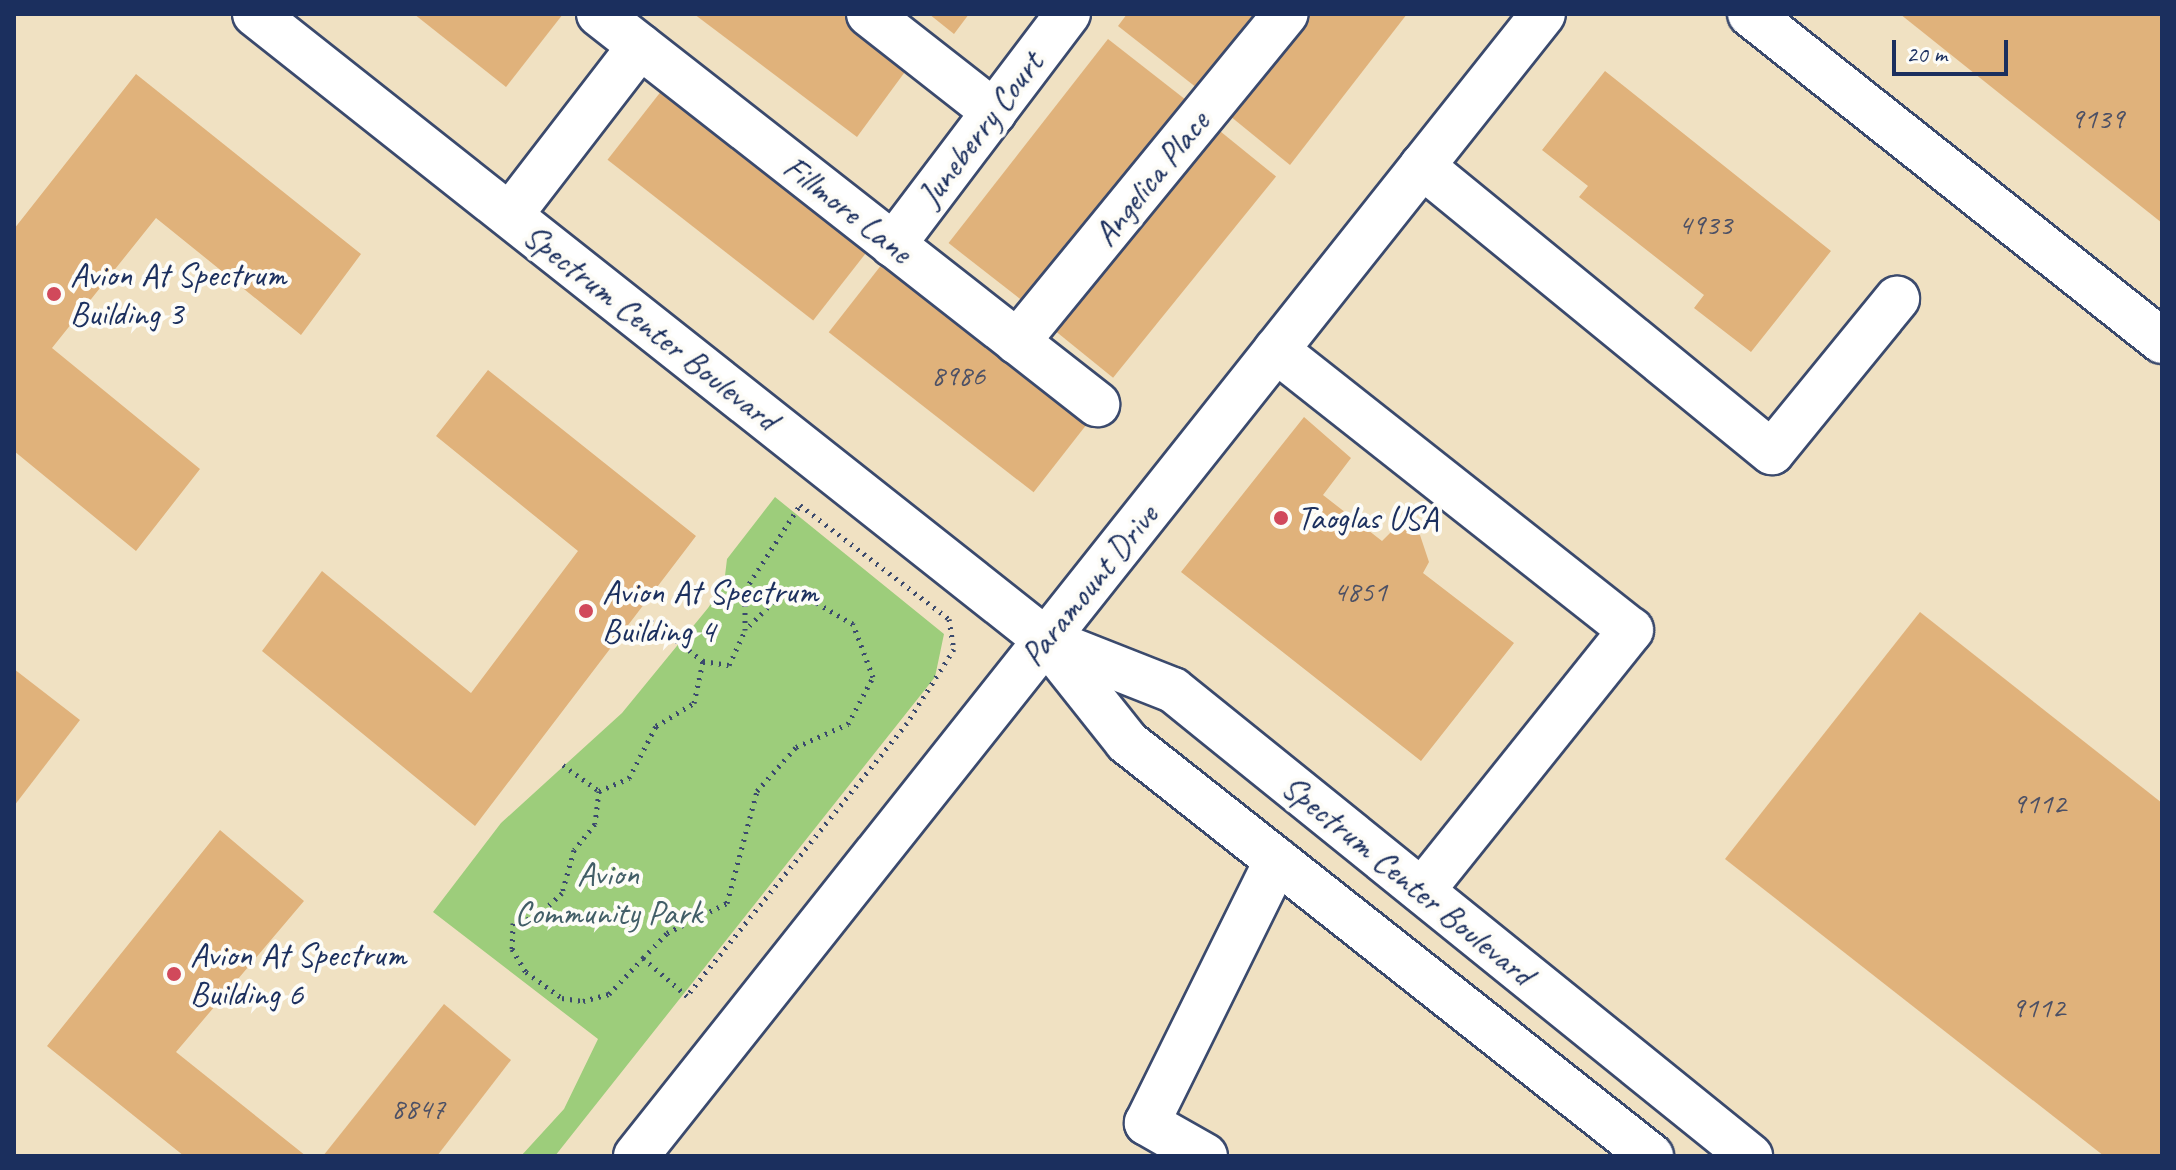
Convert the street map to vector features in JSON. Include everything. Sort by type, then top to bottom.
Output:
[{"type":"street","name":"Spectrum Center Boulevard","points":[[255,14],[1046,640],[1127,742],[1651,1156]]},
{"type":"street","name":"Fillmore Lane","points":[[599,14],[1097,404]]},
{"type":"street","points":[[869,14],[994,112]]},
{"type":"street","name":"Juneberry Court","points":[[893,245],[1068,14]]},
{"type":"street","name":"Angelica Place","points":[[1017,342],[1285,14]]},
{"type":"street","name":"Paramount Drive","points":[[636,1156],[1543,14]]},
{"type":"street","points":[[1750,14],[2162,341]]},
{"type":"street","points":[[510,215],[640,46]]},
{"type":"street","points":[[1422,166],[1772,452],[1897,299]]},
{"type":"street","points":[[1276,350],[1631,630],[1422,891]]},
{"type":"street","name":"Spectrum Center Boulevard","points":[[1046,640],[1173,690],[1750,1156]]},
{"type":"street","points":[[1205,1156],[1147,1123],[1277,860]]},
{"type":"path","points":[[643,958],[687,996],[933,690],[954,649],[949,619],[800,505],[745,590],[745,630]]},
{"type":"path","points":[[599,791],[595,824],[574,850],[562,893],[536,917],[513,923],[512,949],[526,972],[562,998],[583,1001],[609,994],[667,933],[727,903],[757,791],[796,747],[848,724],[873,677],[853,624],[812,600],[779,596],[745,630],[729,665],[703,661],[651,621]]},
{"type":"path","points":[[599,791],[629,778],[656,726],[694,703],[703,661]]},
{"type":"path","points":[[563,765],[599,791]]},
{"type":"green space","name":"Avion Community Park","points":[[775,497],[944,634],[935,677],[555,1156],[521,1156],[564,1109],[598,1039],[433,912],[501,823],[622,713],[708,608],[724,584],[727,559]]},
{"type":"building","points":[[414,14],[563,14],[506,87]]},
{"type":"building","points":[[694,14],[846,14],[910,65],[857,137]]},
{"type":"building","points":[[929,14],[969,14],[954,34]]},
{"type":"building","points":[[1127,14],[1254,14],[1197,88],[1118,26]]},
{"type":"building","points":[[1295,14],[1407,14],[1290,165],[1219,107]]},
{"type":"building","points":[[1900,14],[2162,14],[2162,223]]},
{"type":"building","points":[[1108,39],[1184,99],[1025,303],[949,243]]},
{"type":"building","points":[[1605,71],[1831,251],[1751,352],[1694,308],[1704,295],[1579,197],[1588,186],[1542,150]]},
{"type":"building","name":"Avion At Spectrum Building 3","points":[[136,74],[361,254],[301,335],[156,218],[52,348],[200,469],[136,551],[14,451],[14,229]]},
{"type":"building","points":[[666,85],[872,246],[813,321],[608,160]]},
{"type":"building","points":[[1210,123],[1276,176],[1113,378],[1047,324]]},
{"type":"building","points":[[886,259],[1091,419],[1034,492],[829,332]]},
{"type":"building","name":"Avion At Spectrum Building 4","points":[[488,370],[696,536],[475,826],[262,651],[322,571],[471,693],[578,551],[436,436]]},
{"type":"building","points":[[1304,417],[1351,458],[1323,495],[1382,541],[1397,526],[1420,535],[1429,562],[1423,573],[1514,643],[1421,761],[1181,572]]},
{"type":"building","points":[[1920,612],[2162,803],[2162,1156],[2104,1156],[1725,859]]},
{"type":"building","points":[[14,669],[80,720],[14,806]]},
{"type":"building","name":"Avion At Spectrum Building 6","points":[[220,830],[304,901],[176,1052],[306,1156],[184,1156],[47,1046]]},
{"type":"building","name":"Avion At Spectrum Building 6","points":[[444,1004],[511,1060],[437,1156],[323,1156]]},
{"type":"place","name":"Avion At Spectrum Building 3","points":[[54,294]]},
{"type":"place","name":"Taoglas USA","points":[[1281,518]]},
{"type":"place","name":"Avion At Spectrum Building 4","points":[[586,611]]},
{"type":"place","name":"Avion At Spectrum Building 6","points":[[174,974]]}]
